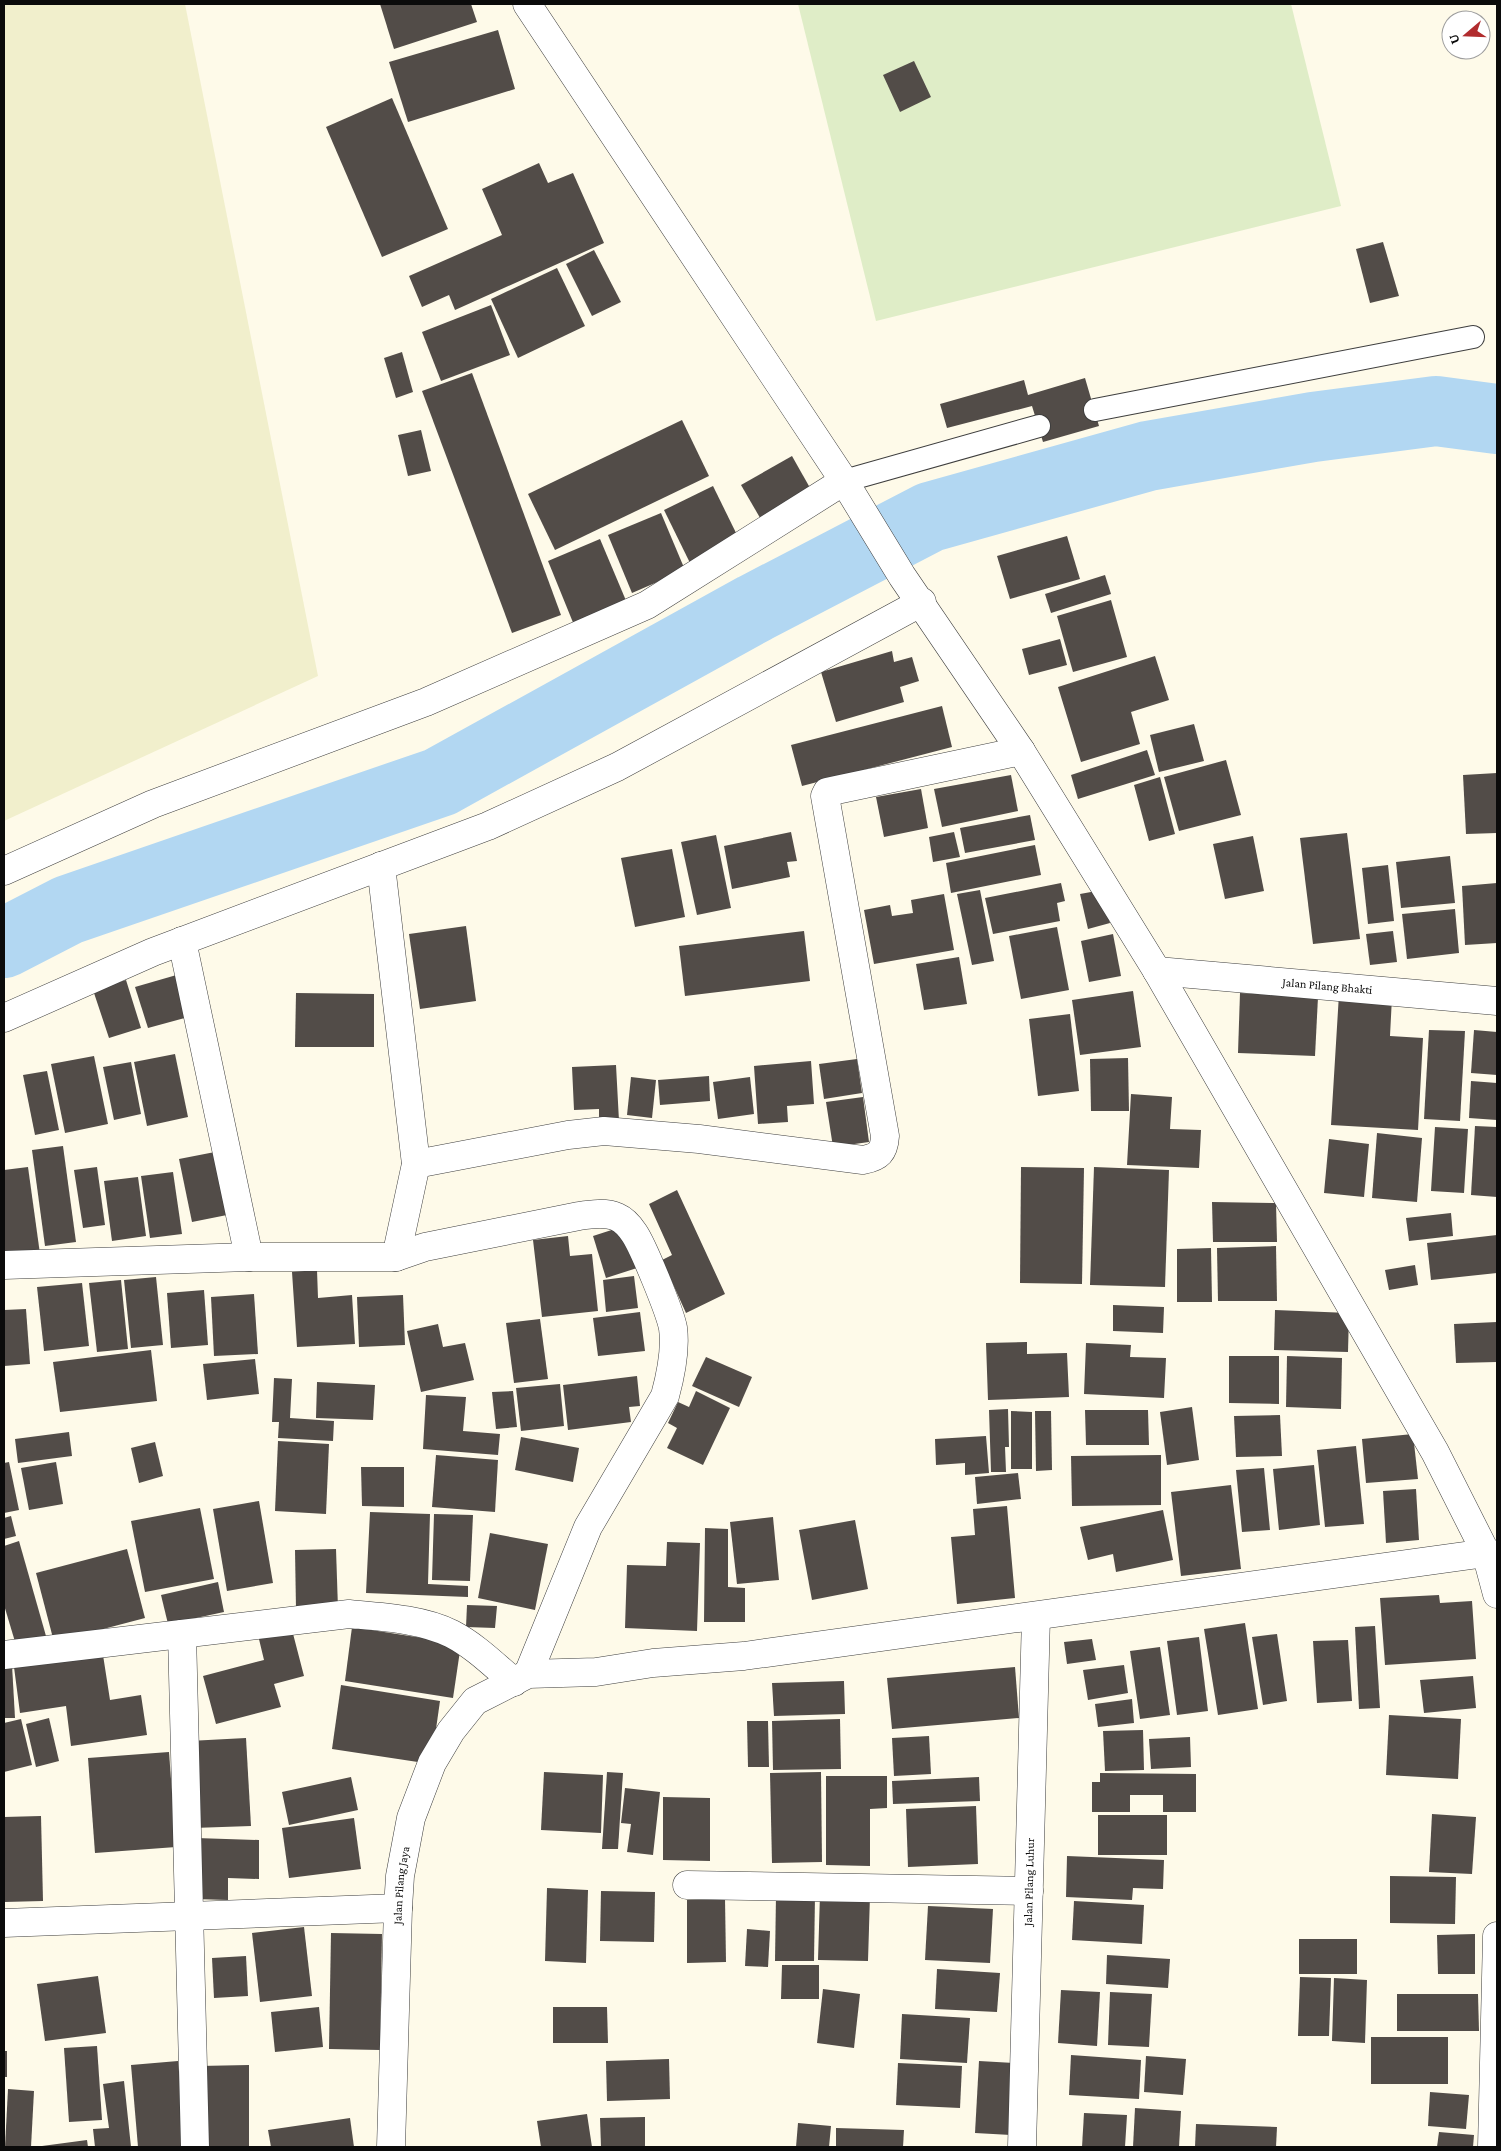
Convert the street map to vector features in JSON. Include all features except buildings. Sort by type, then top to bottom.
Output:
[{"type":"street","points":[[4,1655],[349,1614],[380,1617],[421,1625],[450,1634],[521,1678],[596,1672],[653,1663],[744,1656],[1036,1616],[1493,1570],[1435,1452],[1157,971],[1021,751],[922,602],[902,576],[849,491],[526,4]]},
{"type":"street","points":[[4,871],[153,804],[426,702],[647,605],[849,491]]},
{"type":"street","points":[[4,1018],[182,941],[488,826],[617,767],[922,602]]},
{"type":"street","points":[[416,1164],[568,1135],[604,1131],[699,1139],[863,1160],[880,1154],[884,1149],[885,1136],[826,796],[828,792],[841,789],[1021,751]]},
{"type":"street","points":[[381,866],[416,1164],[396,1257]]},
{"type":"street","points":[[182,941],[249,1257]]},
{"type":"street","name":"Jalan Pilang Bhakti","points":[[1157,971],[1497,1001]]},
{"type":"street","points":[[4,1265],[249,1257],[396,1257],[425,1247],[579,1216],[596,1214],[616,1216],[634,1234],[670,1315],[674,1343],[665,1396],[588,1527],[521,1678]]},
{"type":"street","name":"Jalan Pilang Luhur","points":[[1022,2147],[1036,1616]]},
{"type":"street","points":[[182,1634],[195,2147]]},
{"type":"street","name":"Jalan Pilang Jaya","points":[[391,2147],[398,1908],[400,1876],[411,1818],[432,1763],[451,1731],[475,1701],[521,1678]]},
{"type":"street","points":[[687,1885],[1028,1891]]},
{"type":"street","points":[[4,1923],[189,1914],[398,1908]]},
{"type":"street","points":[[1492,2147],[1497,1936]]},
{"type":"lane","points":[[1094,410],[1473,337]]},
{"type":"lane","points":[[849,491],[1039,426]]},
{"type":"shaded area","points":[[4,4],[185,4],[318,676],[4,821]]},
{"type":"green space","points":[[798,4],[1291,4],[1341,206],[876,321]]},
{"type":"waterway","points":[[4,943],[68,910],[440,782],[755,608],[930,517],[1148,456],[1313,427],[1436,411],[1497,419]]}]
